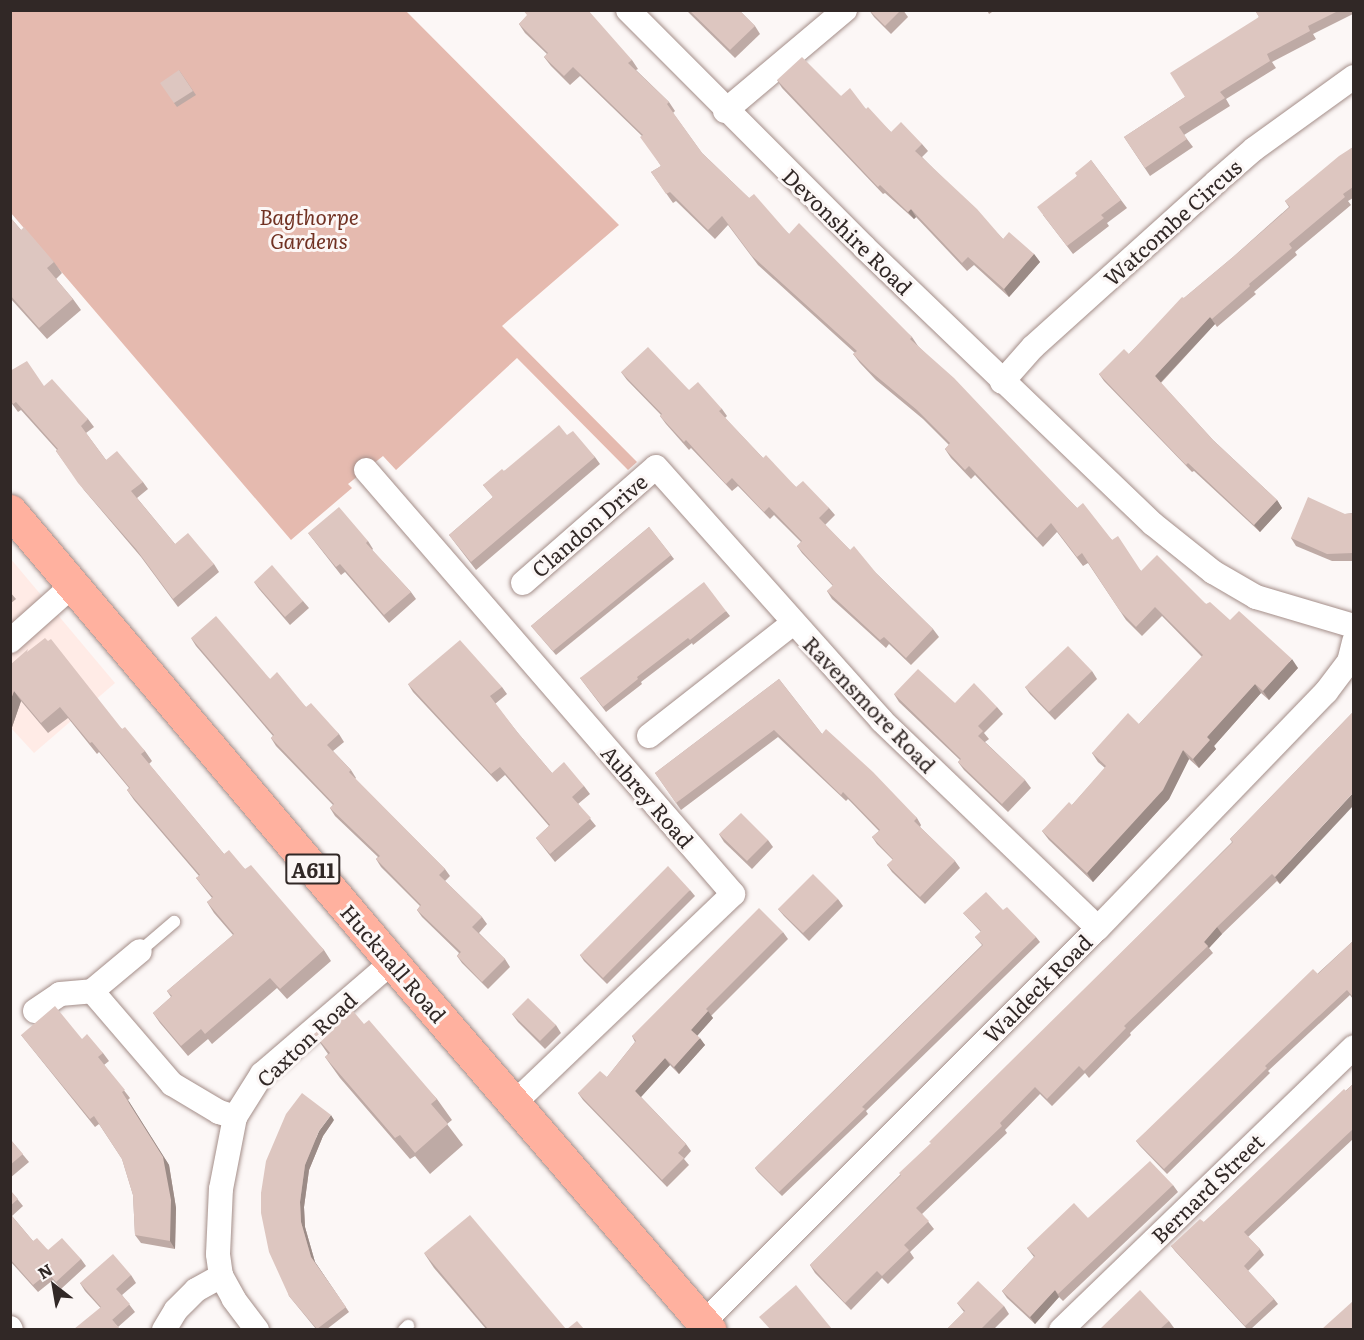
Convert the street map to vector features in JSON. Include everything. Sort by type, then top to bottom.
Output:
[{"type":"main road","name":"Hucknall Road","points":[[10,512],[392,962],[707,1326]]},
{"type":"street","name":"Devonshire Road","points":[[628,10],[725,111],[1002,382],[1074,447],[1153,524],[1213,572],[1256,597],[1353,626]]},
{"type":"street","points":[[725,111],[845,10]]},
{"type":"street","name":"Watcombe Circus","points":[[1002,382],[1041,340],[1216,182],[1279,129],[1353,77]]},
{"type":"street","name":"Clandon Drive","points":[[523,583],[656,467]]},
{"type":"street","name":"Ravensmore Road","points":[[656,467],[882,721],[1098,928]]},
{"type":"street","name":"Aubrey Road","points":[[366,470],[733,894],[515,1102]]},
{"type":"street","points":[[10,641],[73,585]]},
{"type":"street","points":[[649,736],[793,623]]},
{"type":"street","name":"Waldeck Road","points":[[707,1326],[1326,692],[1349,662],[1353,642]]},
{"type":"street","points":[[35,1011],[60,994],[92,991],[140,951]]},
{"type":"street","name":"Caxton Road","points":[[257,1329],[234,1299],[222,1276],[218,1254],[221,1189],[235,1117],[262,1074],[392,962]]},
{"type":"street","points":[[92,991],[172,1084],[219,1112],[235,1117]]},
{"type":"street","name":"Bernard Street","points":[[1061,1329],[1353,1047]]},
{"type":"street","points":[[164,1329],[176,1310],[196,1290],[222,1276]]},
{"type":"lane","points":[[140,951],[174,922]]},
{"type":"shaded area","points":[[10,558],[115,683],[34,753],[11,728]]},
{"type":"green space","name":"Bagthorpe Gardens","points":[[10,11],[406,11],[619,225],[502,326],[637,462],[628,470],[517,358],[396,470],[383,456],[348,484],[352,488],[291,540],[11,213]]},
{"type":"building","points":[[523,10],[588,10],[632,60],[628,63],[669,102],[667,104],[702,153],[749,198],[754,194],[789,234],[799,223],[912,337],[910,339],[954,378],[1077,508],[1083,503],[1112,540],[1118,536],[1141,571],[1157,555],[1206,604],[1210,602],[1230,620],[1239,611],[1292,659],[1263,691],[1255,684],[1207,737],[1210,740],[1193,759],[1183,750],[1163,790],[1087,873],[1042,831],[1069,802],[1072,805],[1106,766],[1092,753],[1128,713],[1139,724],[1203,655],[1155,607],[1136,627],[1120,611],[1082,553],[1077,557],[1051,523],[1037,538],[969,466],[965,470],[945,449],[950,443],[917,410],[870,371],[853,354],[857,351],[752,256],[722,216],[708,230],[670,192],[666,194],[651,172],[661,166],[640,137],[643,135],[573,67],[564,76],[544,57],[548,53],[519,24],[527,15]]},
{"type":"building","points":[[689,10],[739,10],[755,26],[730,50]]},
{"type":"building","points":[[869,10],[901,10],[885,26]]},
{"type":"building","points":[[1255,10],[1340,10],[1308,26],[1310,31],[1267,54],[1270,61],[1220,92],[1225,98],[1179,127],[1187,139],[1145,168],[1124,137],[1185,97],[1170,73],[1259,17]]},
{"type":"building","points":[[802,57],[841,96],[850,88],[866,109],[868,107],[891,132],[901,122],[922,144],[915,151],[977,209],[1003,239],[1009,232],[1034,254],[1004,289],[968,257],[962,263],[911,209],[908,212],[880,185],[878,187],[777,80]]},
{"type":"building","points":[[179,70],[193,91],[174,103],[160,83]]},
{"type":"building","points":[[1353,147],[1353,187],[1343,194],[1345,197],[1289,244],[1292,248],[1249,284],[1250,286],[1212,319],[1210,317],[1155,376],[1213,440],[1277,500],[1254,525],[1188,463],[1186,465],[1099,374],[1124,349],[1129,354],[1182,297],[1184,298],[1290,207],[1285,201]]},
{"type":"building","points":[[1091,160],[1121,200],[1101,215],[1104,218],[1067,246],[1037,207],[1077,176],[1075,173]]},
{"type":"building","points":[[10,217],[21,230],[24,227],[54,262],[47,268],[73,299],[39,328],[10,295]]},
{"type":"building","points":[[648,347],[689,390],[698,382],[722,409],[719,411],[763,458],[766,455],[796,487],[803,481],[829,508],[819,518],[850,550],[854,546],[877,574],[933,629],[906,658],[884,637],[880,640],[827,591],[833,585],[797,546],[802,541],[769,507],[764,512],[732,478],[726,484],[686,440],[684,442],[660,416],[662,414],[621,372]]},
{"type":"building","points":[[27,361],[44,386],[52,379],[88,419],[81,426],[106,460],[117,451],[143,482],[131,491],[175,544],[188,533],[214,564],[173,599],[136,549],[78,483],[56,451],[58,449],[16,402],[13,404],[10,401],[10,371]]},
{"type":"building","points":[[559,425],[567,435],[573,431],[595,457],[471,562],[449,535],[493,497],[483,485],[502,469],[504,471]]},
{"type":"building","points":[[1308,497],[1345,514],[1353,513],[1353,553],[1327,554],[1291,538]]},
{"type":"building","points":[[339,507],[368,541],[366,543],[411,592],[384,615],[340,564],[336,567],[308,533]]},
{"type":"building","points":[[649,527],[671,555],[553,651],[531,626]]},
{"type":"building","points":[[272,565],[303,601],[285,617],[254,582]]},
{"type":"building","points":[[704,582],[726,611],[690,640],[688,638],[637,677],[638,679],[603,707],[580,678]]},
{"type":"building","points":[[216,616],[270,679],[277,672],[306,707],[311,703],[339,734],[327,745],[351,770],[349,772],[445,869],[439,875],[482,917],[472,927],[505,959],[482,982],[457,956],[461,952],[417,910],[421,905],[376,859],[380,856],[330,808],[334,804],[271,738],[274,735],[191,638]]},
{"type":"building","points":[[45,638],[48,641],[51,639],[122,729],[125,727],[145,751],[141,754],[224,854],[229,850],[245,869],[251,865],[324,950],[280,989],[270,978],[205,1034],[201,1029],[181,1046],[153,1013],[172,996],[167,991],[234,934],[207,902],[213,897],[196,878],[200,875],[127,790],[130,788],[92,742],[90,743],[60,707],[41,723],[14,691],[10,702],[10,665]]},
{"type":"building","points":[[460,640],[502,687],[490,696],[518,733],[552,773],[564,762],[584,786],[572,797],[591,818],[550,854],[536,838],[550,825],[500,767],[491,774],[408,684]]},
{"type":"building","points":[[1068,646],[1092,671],[1049,712],[1025,687]]},
{"type":"building","points":[[918,669],[955,703],[974,683],[997,707],[978,726],[983,731],[978,736],[1025,780],[1002,804],[958,762],[961,759],[894,694]]},
{"type":"building","points":[[779,679],[822,734],[826,729],[873,772],[917,818],[914,821],[955,861],[920,897],[887,865],[893,859],[872,837],[880,830],[843,792],[841,795],[774,730],[676,803],[655,773]]},
{"type":"building","points":[[1353,712],[1353,793],[1275,877],[1272,874],[1217,927],[1204,942],[1208,946],[1124,1026],[1126,1028],[1084,1071],[1079,1066],[1047,1099],[1035,1087],[1000,1123],[1002,1126],[916,1208],[929,1221],[904,1245],[909,1250],[882,1276],[877,1271],[845,1303],[810,1265],[901,1175],[899,1173],[931,1143],[929,1142],[1233,842],[1230,839]]},
{"type":"building","points":[[741,813],[768,840],[747,861],[719,834]]},
{"type":"building","points":[[668,866],[690,890],[603,978],[580,955]]},
{"type":"building","points":[[813,874],[838,899],[803,933],[778,909]]},
{"type":"building","points":[[986,892],[1003,910],[1007,907],[1036,937],[862,1107],[865,1109],[779,1192],[755,1168],[983,945],[975,937],[981,931],[963,913]]},
{"type":"building","points":[[759,908],[783,932],[706,1009],[708,1011],[691,1030],[700,1038],[674,1067],[665,1058],[635,1091],[686,1144],[678,1153],[684,1158],[662,1180],[578,1093],[600,1071],[607,1077],[636,1041],[632,1036]]},
{"type":"building","points":[[1353,941],[1353,995],[1347,990],[1265,1066],[1267,1068],[1164,1169],[1136,1141],[1313,969],[1318,974]]},
{"type":"building","points":[[528,998],[556,1025],[540,1041],[512,1014]]},
{"type":"building","points":[[348,1005],[364,1024],[369,1020],[437,1099],[431,1104],[448,1124],[415,1153],[400,1135],[395,1138],[325,1057],[330,1053],[314,1034]]},
{"type":"building","points":[[55,1006],[82,1039],[87,1034],[103,1053],[98,1057],[125,1090],[122,1092],[163,1157],[171,1200],[170,1241],[135,1235],[133,1195],[122,1159],[94,1116],[90,1119],[21,1035]]},
{"type":"building","points":[[1353,1084],[1353,1129],[1244,1232],[1260,1249],[1244,1266],[1274,1299],[1245,1326],[1171,1246],[1200,1219],[1204,1222],[1344,1089],[1346,1091]]},
{"type":"building","points":[[302,1093],[331,1115],[319,1131],[305,1165],[300,1202],[301,1222],[311,1257],[346,1307],[317,1329],[289,1296],[269,1252],[261,1213],[261,1193],[266,1161],[286,1114]]},
{"type":"building","points":[[10,1139],[23,1154],[10,1165]]},
{"type":"building","points":[[1150,1161],[1173,1185],[1058,1294],[1055,1290],[1030,1317],[1002,1291],[1035,1256],[1027,1248],[1074,1203],[1088,1218]]},
{"type":"building","points":[[10,1190],[18,1199],[10,1206]]},
{"type":"building","points":[[10,1214],[33,1241],[37,1238],[48,1250],[62,1238],[81,1259],[56,1282],[48,1273],[33,1285],[10,1259]]},
{"type":"building","points":[[470,1215],[566,1329],[488,1329],[424,1253]]},
{"type":"building","points":[[113,1254],[131,1275],[116,1289],[130,1304],[112,1320],[120,1329],[74,1329],[101,1307],[80,1283]]},
{"type":"building","points":[[978,1281],[1004,1306],[981,1329],[947,1329],[965,1311],[957,1303]]},
{"type":"building","points":[[796,1285],[832,1329],[770,1329],[759,1317]]},
{"type":"building","points":[[1140,1290],[1169,1321],[1160,1329],[1100,1329]]},
{"type":"building","points":[[1353,1301],[1353,1329],[1322,1329]]},
{"type":"building","points":[[577,1321],[584,1329],[567,1329]]}]
